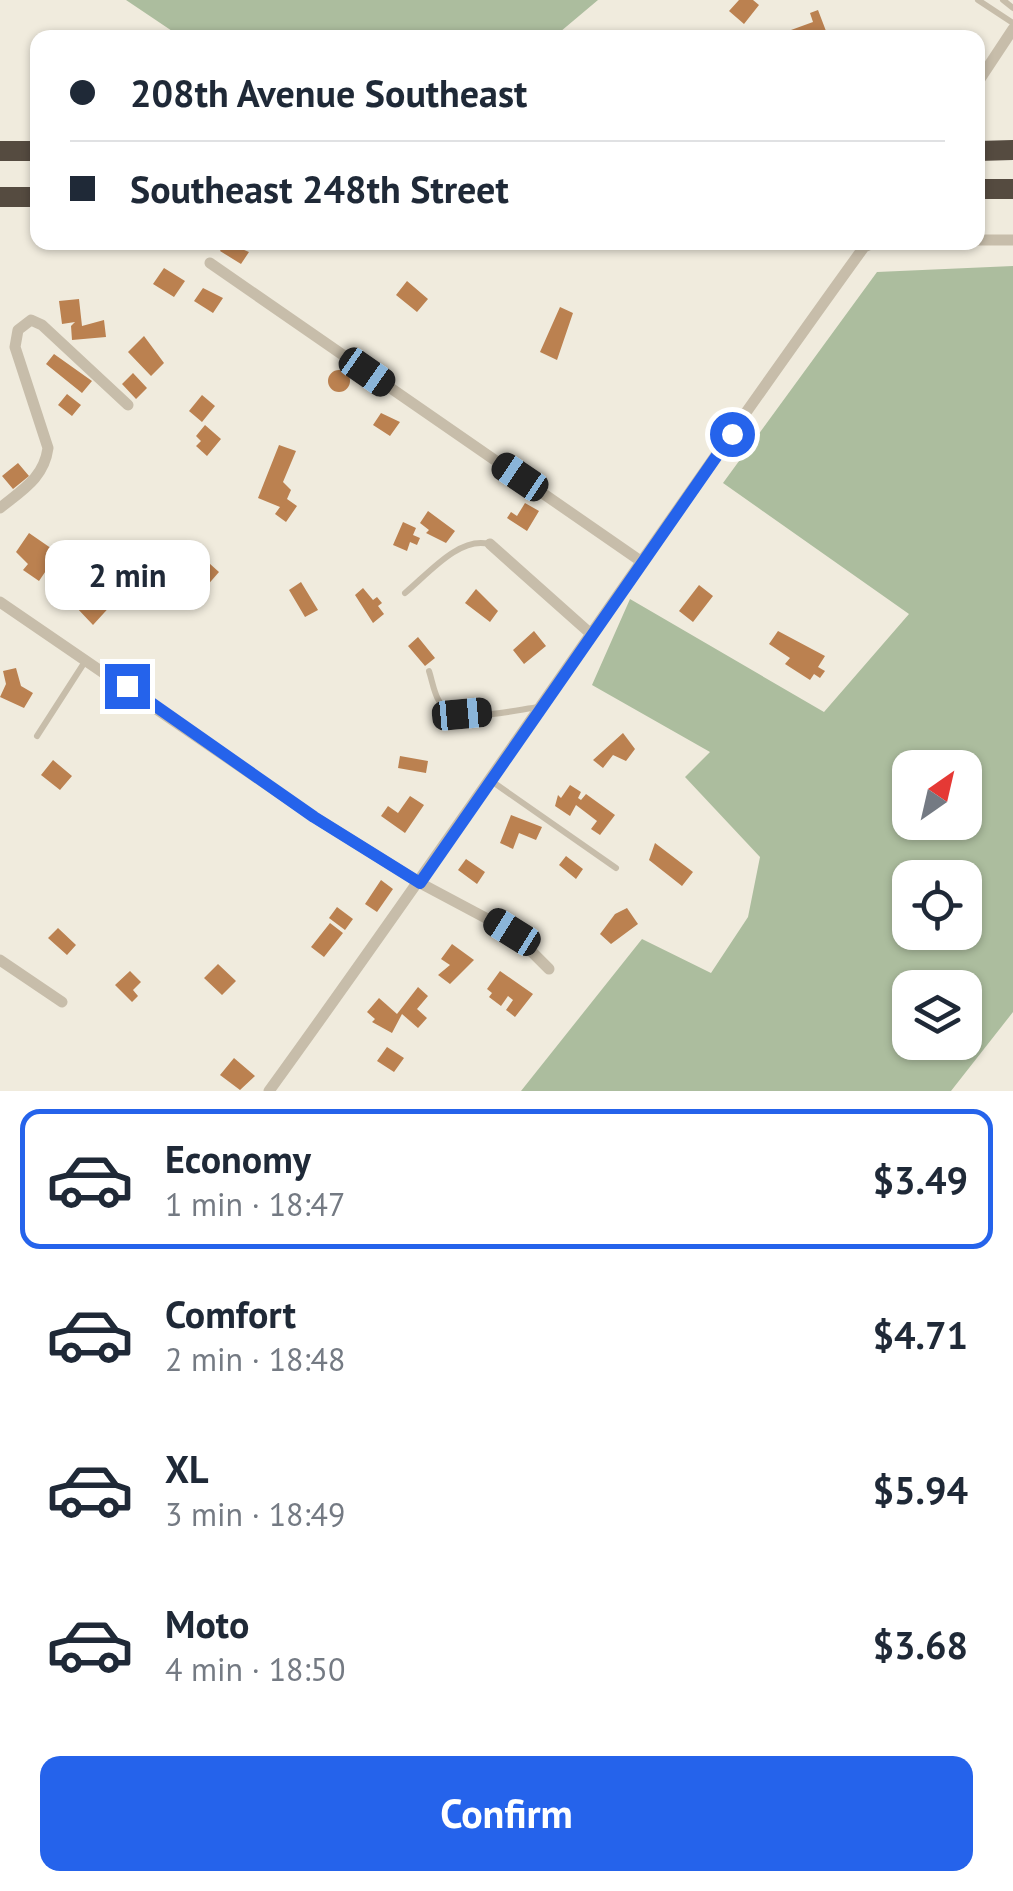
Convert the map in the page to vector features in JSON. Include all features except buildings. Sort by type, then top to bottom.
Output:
[{"type":"highway","points":[[985,151],[1013,150]]},
{"type":"highway","points":[[0,151],[30,151]]},
{"type":"highway","points":[[985,189],[1013,189]]},
{"type":"highway","points":[[0,197],[30,197]]},
{"type":"street","points":[[985,71],[1013,26]]},
{"type":"street","points":[[985,240],[1013,240]]},
{"type":"street","points":[[269,1091],[866,250]]},
{"type":"street","points":[[210,263],[642,562]]},
{"type":"street","points":[[0,508],[37,478],[46,466],[48,448],[15,347],[18,330],[31,320],[42,325],[128,405]]},
{"type":"street","points":[[490,544],[591,634]]},
{"type":"street","points":[[0,602],[314,817],[420,883],[512,932],[548,969]]},
{"type":"street","points":[[0,960],[62,1002]]},
{"type":"lane","points":[[978,0],[1013,26]]},
{"type":"lane","points":[[1003,0],[1013,8]]},
{"type":"lane","points":[[405,593],[461,548],[476,541],[490,544]]},
{"type":"lane","points":[[37,736],[87,659]]},
{"type":"lane","points":[[429,671],[438,700],[448,710],[462,714],[540,707]]},
{"type":"lane","points":[[490,780],[616,868]]},
{"type":"green space","points":[[126,0],[598,0],[562,30],[171,30]]},
{"type":"green space","points":[[1013,266],[1013,1012],[982,1052],[982,970],[892,970],[892,1060],[975,1060],[951,1091],[521,1091],[642,939],[711,973],[748,917],[760,857],[685,777],[710,752],[592,685],[630,599],[824,712],[909,614],[723,483],[877,272]]},
{"type":"route","points":[[127,686],[314,817],[420,883],[732,434]]}]
